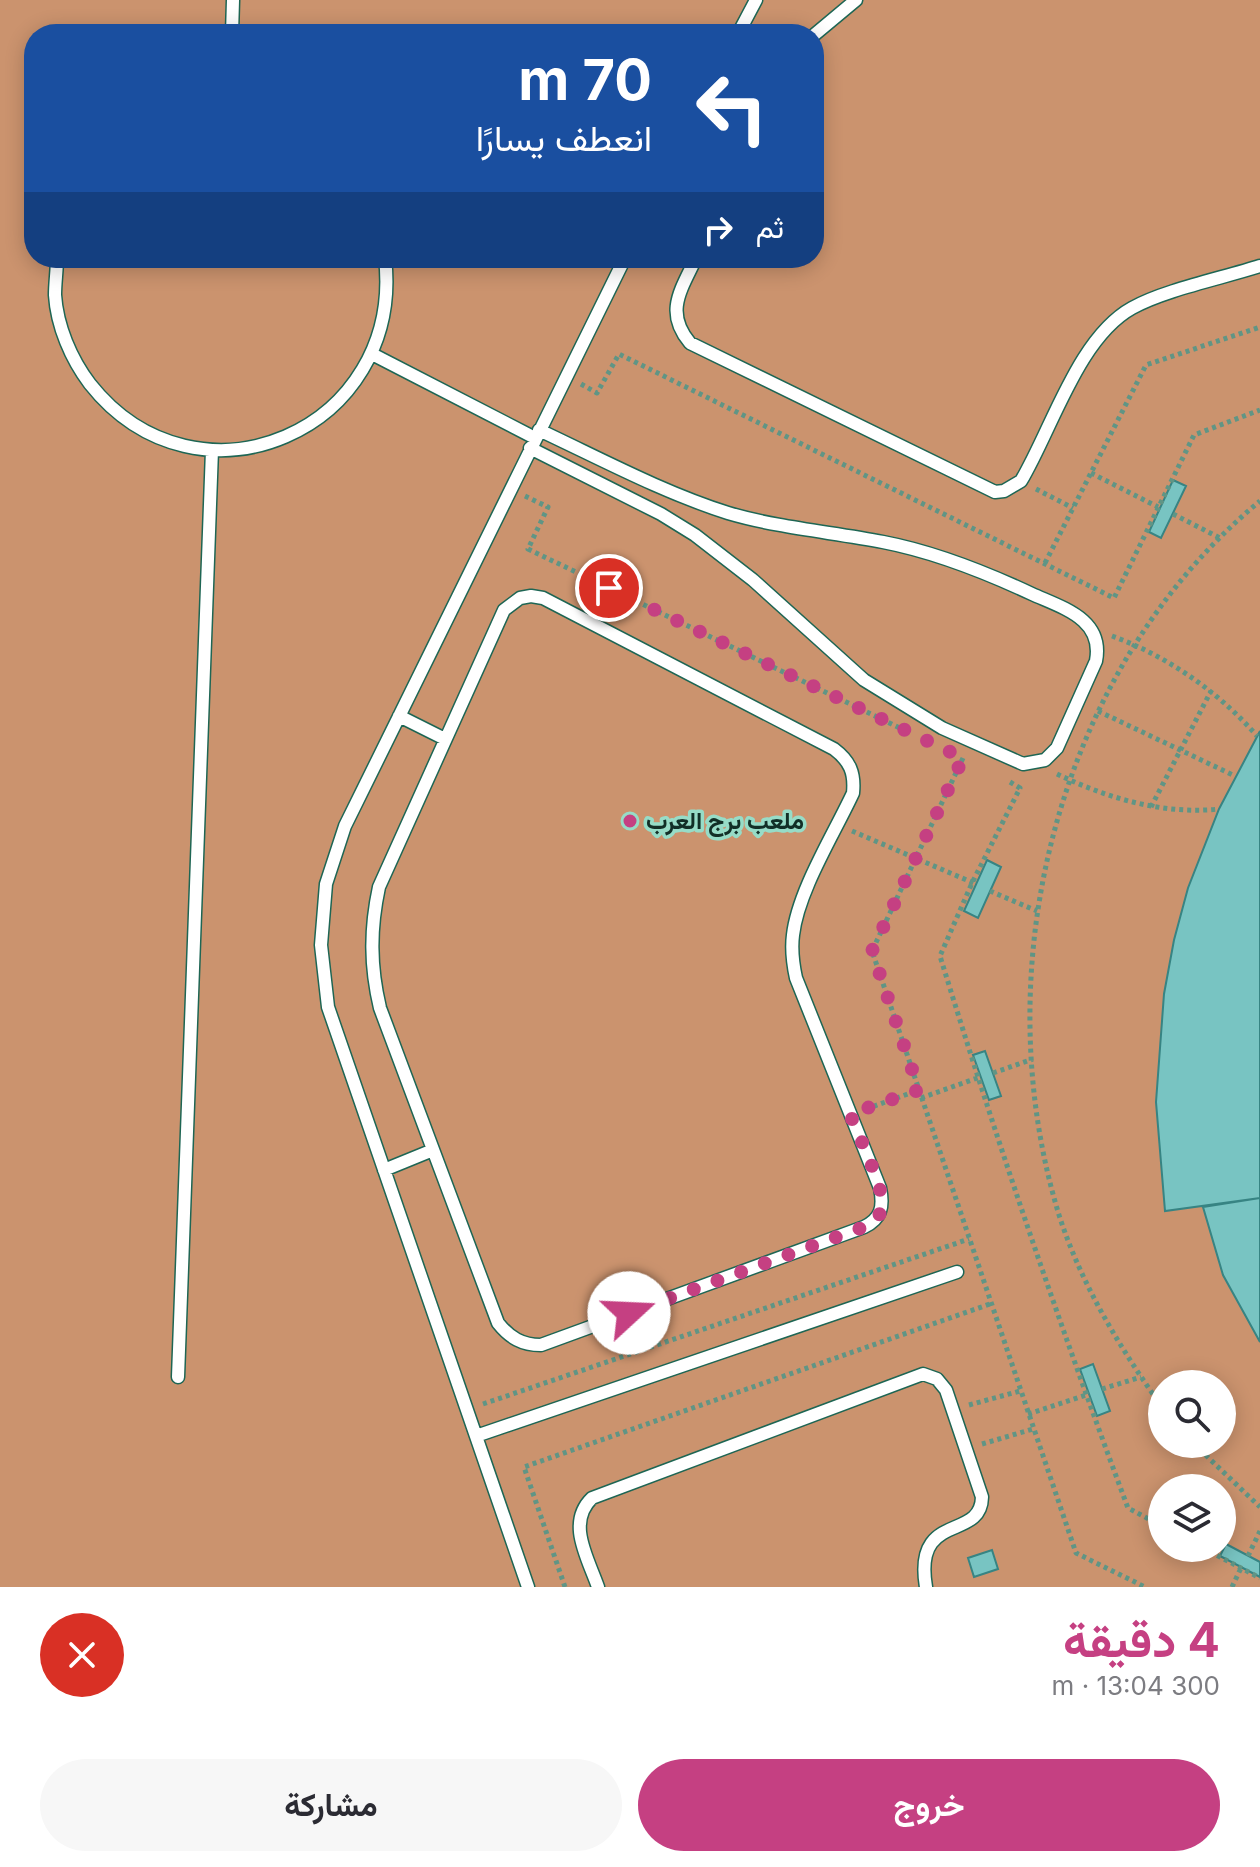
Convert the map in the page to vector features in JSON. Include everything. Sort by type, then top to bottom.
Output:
[{"type":"lane","points":[[232,24],[233,0]]},
{"type":"lane","points":[[743,24],[756,0]]},
{"type":"lane","points":[[824,27],[856,0]]},
{"type":"lane","points":[[691,268],[677,296],[676,309],[677,322],[690,343],[995,492],[1004,491],[1021,481],[1091,346],[1118,317],[1153,299],[1260,266]]},
{"type":"lane","points":[[56,268],[55,295],[63,334],[80,371],[105,402],[137,426],[173,443],[212,450],[246,448],[277,440],[307,427],[334,407],[356,383],[372,354],[384,320],[388,285],[386,268]]},
{"type":"lane","points":[[528,1587],[328,1007],[321,945],[326,884],[345,826],[620,268]]},
{"type":"lane","points":[[372,354],[535,439],[695,535],[753,580],[839,660],[890,698],[942,728],[1023,764],[1035,764],[1052,755],[1079,702],[1099,649],[1092,630],[1070,611],[973,568],[887,542],[765,523],[711,508],[535,439]]},
{"type":"lane","points":[[178,1377],[212,450]]},
{"type":"lane","points":[[520,598],[543,598],[844,757],[855,780],[853,793],[838,825],[795,919],[792,958],[796,978],[882,1197],[883,1207],[873,1223],[541,1345],[528,1345],[516,1340],[498,1323],[380,1008],[374,984],[371,935],[379,887],[504,610],[520,598]]},
{"type":"lane","points":[[399,716],[445,739]]},
{"type":"lane","points":[[384,1170],[433,1150]]},
{"type":"lane","points":[[476,1436],[957,1272]]},
{"type":"lane","points":[[598,1587],[578,1523],[585,1505],[601,1493],[916,1375],[930,1375],[942,1384],[953,1409],[982,1505],[973,1519],[942,1534],[926,1550],[923,1561],[926,1587]]},
{"type":"path","points":[[1045,564],[1146,365],[1260,327]]},
{"type":"path","points":[[1091,473],[1160,508]]},
{"type":"path","points":[[1021,481],[1073,508]]},
{"type":"path","points":[[510,489],[548,507],[528,549],[907,731]]},
{"type":"path","points":[[1148,1387],[1087,1283],[1060,1216],[1045,1158],[1033,1059],[1031,1000],[1037,911],[1052,837],[1070,781],[1099,711],[1136,645],[1168,597],[1220,538],[1260,501]]},
{"type":"path","points":[[1173,514],[1220,538]]},
{"type":"path","points":[[1092,630],[1136,645],[1211,691],[1257,736]]},
{"type":"path","points":[[1151,808],[1211,691]]},
{"type":"path","points":[[1079,702],[1235,776]]},
{"type":"path","points":[[949,752],[963,758],[872,951],[1076,1553],[1145,1587]]},
{"type":"path","points":[[1035,764],[1070,781],[1151,808],[1196,812],[1219,809]]},
{"type":"path","points":[[1006,780],[1020,788],[940,956],[979,1078],[1128,1508],[1148,1519]]},
{"type":"path","points":[[838,825],[974,884]]},
{"type":"path","points":[[990,891],[1037,911]]},
{"type":"path","points":[[993,1073],[1033,1059]]},
{"type":"path","points":[[921,1098],[979,1078]]},
{"type":"path","points":[[850,1114],[919,1090]]},
{"type":"path","points":[[467,1410],[969,1239]]},
{"type":"path","points":[[565,1587],[524,1467],[990,1304]]},
{"type":"path","points":[[1102,1389],[1141,1377]]},
{"type":"path","points":[[953,1409],[1020,1391]]},
{"type":"path","points":[[1028,1414],[1087,1394]]},
{"type":"path","points":[[966,1449],[1033,1429]]},
{"type":"path","points":[[1209,1458],[1260,1507]]},
{"type":"path","points":[[1248,1556],[1260,1531]]},
{"type":"path","points":[[1230,1562],[1260,1578]]},
{"type":"path","points":[[1232,1587],[1241,1568]]},
{"type":"shaded area","name":"ملعب برج العرب","points":[[0,0],[1260,0],[1260,1587],[0,1587]]},
{"type":"building","points":[[1173,480],[1186,486],[1161,538],[1149,532]]},
{"type":"building","points":[[1260,731],[1260,1198],[1165,1211],[1156,1102],[1164,994],[1174,940],[1188,888],[1219,809]]},
{"type":"building","points":[[987,860],[1001,867],[978,918],[964,911]]},
{"type":"building","points":[[985,1051],[1001,1096],[989,1100],[973,1055]]},
{"type":"building","points":[[1260,1198],[1260,1342],[1223,1275],[1203,1207]]},
{"type":"building","points":[[1093,1364],[1110,1411],[1097,1416],[1080,1369]]},
{"type":"building","points":[[1236,1549],[1260,1562],[1260,1577],[1231,1562],[1236,1562]]},
{"type":"building","points":[[992,1550],[998,1569],[974,1577],[968,1558]]},
{"type":"place","name":"ملعب برج العرب","points":[[630,821]]},
{"type":"route","points":[[609,588],[963,758],[872,951],[919,1090],[850,1114],[880,1188],[883,1207],[879,1216],[864,1227],[629,1313]]}]
